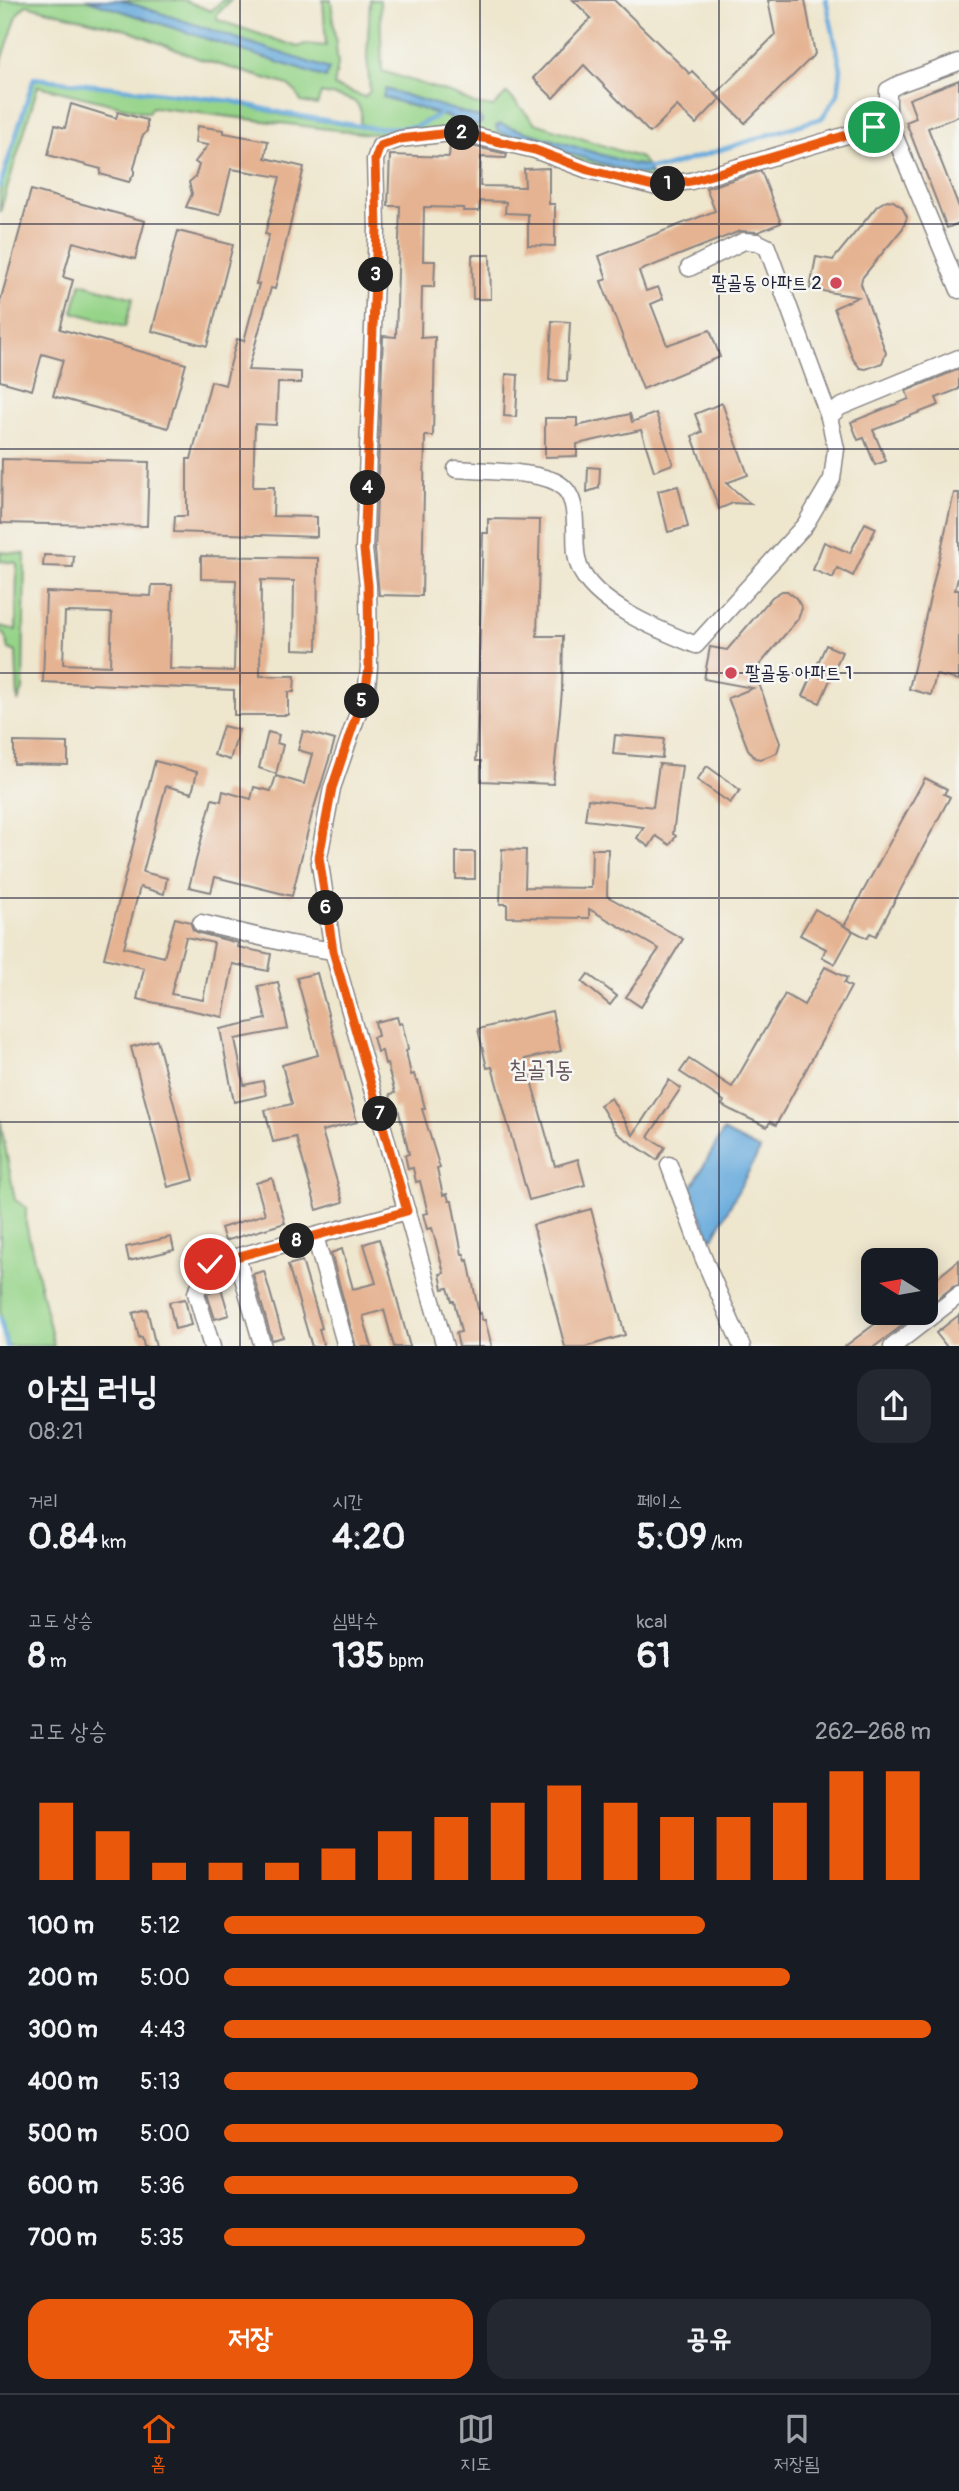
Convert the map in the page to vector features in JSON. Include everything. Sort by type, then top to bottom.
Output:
[{"type":"street","points":[[959,62],[899,83],[888,90],[888,120],[959,290]]},
{"type":"street","points":[[445,1346],[333,951],[319,857],[332,788],[366,687],[369,667],[368,585],[364,550],[377,229],[375,160],[380,146],[400,139],[458,132],[535,150],[588,170],[653,186],[691,181],[874,127],[888,120]]},
{"type":"street","points":[[456,469],[540,477],[557,482],[567,492],[576,520],[579,566],[591,586],[657,629],[696,645],[805,524],[832,479],[836,449],[829,417],[767,247],[757,242],[744,241],[689,268]]},
{"type":"street","points":[[829,417],[840,407],[959,358]]},
{"type":"street","points":[[201,923],[333,951]]},
{"type":"street","points":[[669,1165],[742,1346]]},
{"type":"street","points":[[212,1346],[196,1293],[210,1264],[407,1211]]},
{"type":"street","points":[[315,1236],[346,1346]]},
{"type":"street","points":[[237,1257],[263,1346]]},
{"type":"street","points":[[892,1346],[959,1295]]},
{"type":"green space","points":[[0,0],[88,0],[326,78],[328,69],[121,0],[184,0],[211,11],[223,0],[231,0],[216,15],[218,20],[298,47],[305,44],[326,46],[323,0],[331,0],[338,64],[334,86],[365,97],[370,91],[367,57],[370,0],[380,0],[382,71],[456,95],[474,104],[493,107],[507,93],[535,123],[641,158],[647,166],[632,164],[637,174],[651,174],[652,181],[462,129],[368,134],[152,107],[148,113],[38,86],[0,212],[0,189],[35,79],[232,102],[282,115],[371,129],[416,128],[440,115],[476,126],[482,122],[480,118],[386,89],[384,97],[437,114],[415,126],[372,127],[360,124],[360,108],[351,100],[321,93],[317,105],[301,102],[296,92],[288,85],[197,58],[127,30],[26,5],[18,13],[0,66]]},
{"type":"green space","points":[[81,283],[133,298],[125,327],[73,312]]},
{"type":"green space","points":[[0,552],[25,554],[23,689],[18,702],[16,652],[9,649],[5,634],[0,633],[0,626],[16,630],[17,563],[0,561]]},
{"type":"green space","points":[[0,1119],[15,1200],[26,1207],[26,1224],[54,1346],[8,1346],[0,1314]]},
{"type":"water","points":[[88,0],[121,0],[329,69],[326,78]]},
{"type":"water","points":[[385,89],[481,118],[482,122],[477,126],[383,97]]},
{"type":"water","points":[[500,124],[632,164],[647,166],[651,174],[637,174],[498,132],[496,126]]},
{"type":"water","points":[[723,1131],[760,1150],[713,1238],[710,1238],[690,1190]]},
{"type":"building","points":[[573,0],[614,0],[690,74],[692,71],[720,99],[696,124],[677,106],[650,133],[584,65],[553,98],[533,78],[591,18]]},
{"type":"building","points":[[768,0],[805,0],[815,54],[745,123],[716,94],[775,35]]},
{"type":"building","points":[[959,80],[959,116],[928,128],[959,207],[959,223],[947,228],[906,122],[916,118],[909,99]]},
{"type":"building","points":[[71,104],[116,118],[118,112],[147,120],[147,131],[142,137],[134,174],[129,182],[100,174],[101,169],[48,155],[55,125],[65,128]]},
{"type":"building","points":[[197,126],[268,141],[265,158],[304,167],[275,289],[271,288],[248,370],[301,372],[301,383],[278,383],[276,425],[255,424],[253,487],[274,487],[273,516],[317,517],[317,537],[174,532],[175,516],[187,516],[187,459],[191,459],[211,381],[225,385],[237,339],[244,341],[269,235],[265,234],[280,177],[231,169],[220,215],[186,207],[192,194],[189,182],[195,177],[199,165],[195,162],[208,145],[195,143]]},
{"type":"building","points":[[458,143],[507,154],[506,158],[481,157],[480,186],[525,187],[524,169],[549,168],[549,204],[555,204],[555,246],[528,245],[528,214],[505,213],[506,202],[480,201],[479,211],[424,207],[423,261],[435,261],[434,287],[422,287],[421,338],[435,337],[433,436],[425,436],[422,596],[379,595],[375,550],[383,336],[396,337],[400,206],[388,206],[390,155],[449,157],[450,144]]},
{"type":"building","points":[[761,171],[781,223],[758,232],[740,231],[639,271],[646,291],[658,287],[663,299],[651,304],[667,345],[710,330],[720,357],[643,389],[601,281],[607,279],[599,256],[715,211],[706,188]]},
{"type":"building","points":[[31,190],[145,221],[135,259],[73,242],[63,277],[73,280],[60,329],[186,364],[168,428],[53,396],[63,360],[42,354],[32,390],[0,381],[0,302]]},
{"type":"building","name":"팔골동 아파트 2","points":[[887,200],[902,207],[907,217],[903,228],[862,278],[861,284],[886,353],[882,363],[866,369],[860,368],[853,359],[834,308],[858,297],[810,289],[816,257],[833,260],[877,206]]},
{"type":"building","points":[[178,231],[233,245],[207,346],[152,331]]},
{"type":"building","points":[[472,255],[490,255],[491,299],[473,299]]},
{"type":"building","points":[[552,321],[570,322],[567,381],[549,380]]},
{"type":"building","points":[[959,369],[959,389],[936,398],[939,405],[873,430],[886,461],[875,465],[864,438],[858,440],[851,422],[909,399],[906,391]]},
{"type":"building","points":[[506,374],[518,375],[516,417],[504,416]]},
{"type":"building","points":[[722,403],[748,475],[726,483],[751,504],[733,503],[719,509],[692,436],[702,432],[695,414]]},
{"type":"building","points":[[656,413],[673,464],[654,471],[641,430],[577,444],[577,456],[545,457],[545,418],[577,418],[577,426],[630,414],[632,422]]},
{"type":"building","points":[[2,459],[149,462],[147,526],[1,523]]},
{"type":"building","points":[[588,467],[600,468],[599,488],[587,492]]},
{"type":"building","points":[[678,486],[688,527],[668,532],[658,491]]},
{"type":"building","points":[[954,493],[959,493],[959,574],[955,590],[959,590],[959,680],[936,675],[931,695],[909,689]]},
{"type":"building","points":[[488,519],[540,520],[537,636],[563,636],[562,691],[553,784],[481,781],[481,761],[476,761],[483,533],[488,533]]},
{"type":"building","points":[[865,523],[876,528],[853,576],[837,568],[833,578],[813,570],[824,542],[850,553]]},
{"type":"building","points":[[44,555],[74,556],[73,567],[43,566]]},
{"type":"building","points":[[201,556],[318,558],[317,650],[293,649],[294,581],[261,580],[260,676],[295,676],[294,692],[288,692],[288,715],[234,715],[234,690],[43,682],[46,592],[151,596],[152,585],[172,585],[170,669],[234,671],[236,580],[201,579]],"holes":[[[65,612],[112,613],[110,666],[63,664]]]},
{"type":"building","name":"팔골동 아파트 1","points":[[787,591],[796,598],[802,608],[798,619],[757,668],[756,675],[780,743],[777,753],[761,759],[755,758],[748,749],[728,698],[753,688],[704,679],[710,647],[727,650],[772,597]]},
{"type":"building","points":[[826,645],[842,652],[820,703],[803,696]]},
{"type":"building","points":[[223,726],[239,730],[230,760],[214,755]]},
{"type":"building","points":[[303,731],[335,740],[312,814],[292,896],[215,877],[211,892],[189,887],[212,799],[221,801],[223,791],[251,799],[254,787],[271,791],[276,776],[304,784],[312,754],[298,750]]},
{"type":"building","points":[[268,732],[279,735],[277,743],[283,745],[276,774],[259,768]]},
{"type":"building","points":[[615,735],[664,739],[662,758],[613,754]]},
{"type":"building","points":[[14,742],[68,743],[68,765],[14,764]]},
{"type":"building","points":[[155,761],[197,772],[192,793],[166,786],[143,872],[167,878],[164,894],[140,887],[124,947],[164,957],[175,918],[190,922],[193,930],[199,933],[238,943],[237,947],[271,954],[268,971],[233,964],[223,1017],[137,999],[144,968],[104,958]],"holes":[[[186,937],[214,943],[203,1000],[171,994]]]},
{"type":"building","points":[[659,764],[682,766],[673,834],[676,836],[670,845],[656,836],[649,847],[637,838],[644,827],[585,820],[588,799],[653,807]]},
{"type":"building","points":[[707,766],[740,790],[730,803],[697,780]]},
{"type":"building","points":[[925,778],[947,789],[944,794],[950,797],[876,936],[870,933],[867,938],[844,926]]},
{"type":"building","points":[[502,849],[526,850],[525,887],[591,888],[592,849],[608,849],[607,896],[683,939],[641,1007],[626,997],[659,949],[589,909],[589,918],[507,917],[507,904],[500,904]]},
{"type":"building","points":[[456,852],[475,852],[475,879],[456,879]]},
{"type":"building","points":[[815,909],[853,931],[835,964],[822,957],[826,949],[800,935]]},
{"type":"building","points":[[825,967],[847,978],[844,983],[851,987],[776,1125],[770,1122],[767,1127],[731,1110],[722,1105],[724,1101],[680,1072],[689,1059],[732,1087],[785,994],[804,1005]]},
{"type":"building","points":[[317,973],[357,1122],[322,1131],[343,1202],[317,1210],[296,1137],[273,1142],[265,1110],[292,1104],[282,1065],[318,1055],[297,978]]},
{"type":"building","points":[[588,974],[617,996],[610,1005],[582,982]]},
{"type":"building","points":[[278,982],[288,1029],[235,1039],[244,1085],[263,1081],[266,1095],[234,1102],[220,1029],[266,1019],[258,986]]},
{"type":"building","points":[[552,1011],[561,1051],[525,1059],[555,1166],[578,1159],[585,1185],[529,1200],[492,1067],[487,1068],[478,1029]]},
{"type":"building","points":[[397,1017],[399,1024],[402,1023],[411,1075],[414,1074],[418,1081],[425,1108],[422,1109],[440,1168],[437,1169],[443,1195],[447,1194],[449,1201],[452,1201],[462,1254],[466,1261],[468,1260],[479,1314],[481,1313],[482,1320],[485,1320],[492,1346],[459,1346],[456,1333],[461,1332],[454,1301],[448,1288],[443,1289],[440,1274],[444,1273],[432,1228],[427,1229],[423,1214],[428,1213],[420,1181],[416,1182],[413,1168],[408,1169],[405,1155],[409,1154],[398,1108],[393,1109],[390,1094],[395,1093],[382,1051],[377,1052],[373,1037],[378,1036],[375,1022]]},
{"type":"building","points":[[157,1040],[194,1180],[168,1187],[131,1047]]},
{"type":"building","points":[[669,1080],[681,1088],[648,1137],[665,1147],[657,1160],[617,1133],[600,1105],[611,1098],[633,1135]]},
{"type":"building","points":[[272,1178],[285,1223],[225,1241],[221,1228],[265,1214],[256,1183]]},
{"type":"building","points":[[591,1209],[625,1335],[588,1346],[565,1346],[533,1225]]},
{"type":"building","points":[[171,1237],[174,1250],[129,1261],[126,1247]]},
{"type":"building","points":[[379,1239],[410,1346],[394,1346],[384,1310],[363,1316],[372,1346],[356,1346],[331,1253],[342,1249],[353,1289],[376,1283],[364,1244]]},
{"type":"building","points":[[959,1260],[959,1285],[938,1299],[938,1277]]},
{"type":"building","points":[[302,1261],[322,1328],[319,1329],[324,1346],[312,1346],[288,1265]]},
{"type":"building","points":[[264,1271],[283,1337],[272,1340],[253,1274]]},
{"type":"building","points":[[221,1288],[229,1315],[215,1319],[207,1294]]},
{"type":"building","points":[[185,1299],[191,1325],[175,1329],[169,1302]]},
{"type":"building","points":[[147,1309],[156,1346],[144,1346],[133,1313]]},
{"type":"building","points":[[959,1315],[959,1346],[946,1346],[936,1333]]},
{"type":"building","points":[[874,1325],[903,1325],[875,1346],[845,1346]]},
{"type":"waterway","points":[[644,168],[663,168],[822,118],[838,94],[841,69],[826,0]]},
{"type":"waterway","points":[[0,186],[34,78],[232,101],[282,113],[372,128],[416,127],[442,113]]},
{"type":"waterway","points":[[0,1318],[7,1346]]},
{"type":"place","name":"팔골동 아파트 2","points":[[836,283]]},
{"type":"place","name":"팔골동 아파트 1","points":[[731,673]]},
{"type":"district","name":"칠골1동","points":[[541,1069]]},
{"type":"route","points":[[210,1264],[407,1211],[333,951],[319,857],[332,788],[366,687],[369,667],[368,585],[364,550],[377,229],[375,160],[380,146],[400,139],[458,132],[535,150],[588,170],[653,186],[691,181],[874,127]]}]
